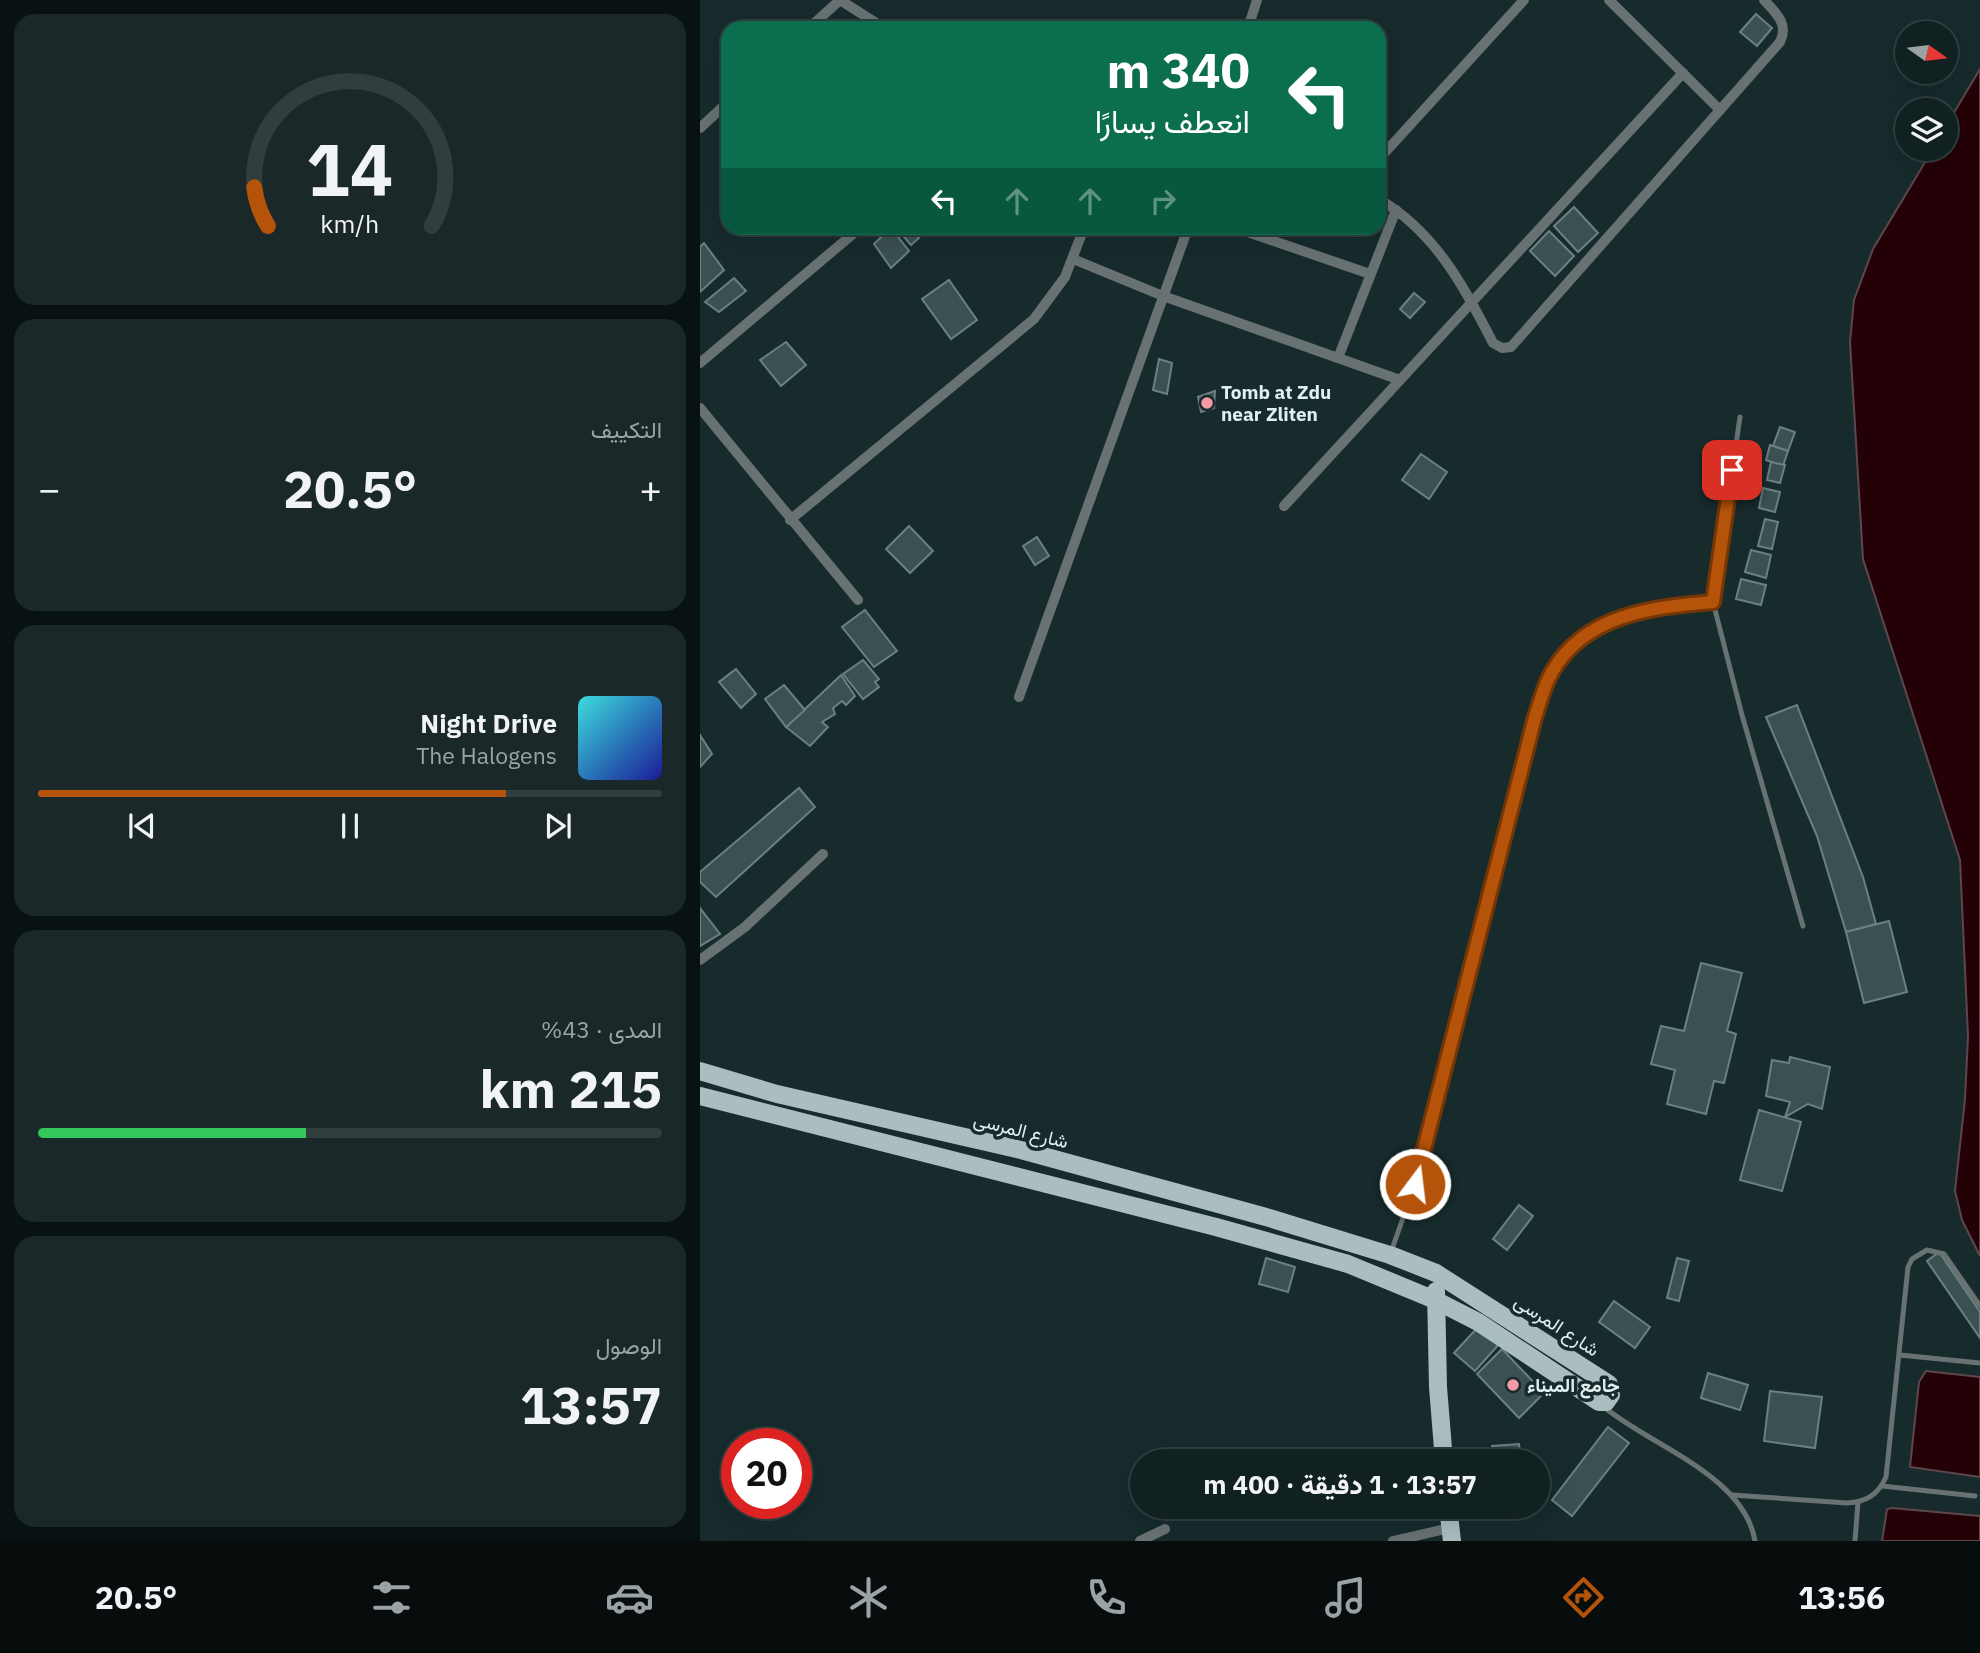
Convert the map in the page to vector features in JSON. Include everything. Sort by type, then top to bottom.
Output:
[{"type":"main road","name":"شارع المرسى","points":[[700,1071],[777,1094],[1021,1150],[1266,1217],[1390,1255],[1436,1273],[1609,1384],[1612,1390],[1609,1399],[1599,1402]]},
{"type":"main road","points":[[700,1096],[874,1138],[1310,1253],[1391,1280],[1478,1322],[1599,1402]]},
{"type":"main road","points":[[1436,1273],[1435,1300],[1443,1449]]},
{"type":"street","points":[[817,21],[840,0],[873,21]]},
{"type":"street","points":[[1250,21],[1256,0]]},
{"type":"street","points":[[1386,151],[1524,0]]},
{"type":"street","points":[[1609,0],[1720,110]]},
{"type":"street","points":[[1386,204],[1442,254],[1472,302],[1493,343],[1502,348],[1514,345],[1782,38],[1783,23],[1764,0]]},
{"type":"street","points":[[1284,506],[1682,73]]},
{"type":"street","points":[[700,128],[721,108]]},
{"type":"street","points":[[1386,235],[1396,210]]},
{"type":"street","points":[[700,363],[852,235]]},
{"type":"street","points":[[790,520],[1034,319],[1056,292],[1082,235]]},
{"type":"street","points":[[1019,697],[1185,235]]},
{"type":"street","points":[[1256,235],[1370,274]]},
{"type":"street","points":[[1338,358],[1386,235]]},
{"type":"street","points":[[1073,259],[1163,296],[1399,380]]},
{"type":"street","points":[[700,408],[858,600]]},
{"type":"street","points":[[700,960],[745,927],[823,854]]},
{"type":"street","points":[[1140,1541],[1165,1529]]},
{"type":"street","points":[[1393,1541],[1451,1535]]},
{"type":"lane","points":[[1740,417],[1713,602],[1803,926]]},
{"type":"lane","points":[[1390,1255],[1415,1184],[1535,717],[1551,672],[1565,654],[1586,636],[1631,613],[1653,607],[1713,602]]},
{"type":"lane","points":[[1732,1495],[1858,1502],[1867,1499],[1882,1486],[1887,1467],[1908,1267],[1919,1253],[1927,1250],[1944,1254],[1980,1306]]},
{"type":"lane","points":[[1900,1355],[1980,1363]]},
{"type":"lane","points":[[1599,1402],[1618,1419],[1693,1465],[1732,1495],[1750,1522],[1755,1541]]},
{"type":"lane","points":[[1882,1486],[1975,1496]]},
{"type":"lane","points":[[1855,1541],[1858,1502]]},
{"type":"shaded area","points":[[1980,69],[1980,1256],[1962,1220],[1955,1191],[1965,1099],[1968,1036],[1960,860],[1863,559],[1850,342],[1854,300],[1873,249],[1926,161],[1958,161],[1958,106]]},
{"type":"shaded area","points":[[1926,1371],[1980,1377],[1980,1477],[1910,1467],[1919,1382]]},
{"type":"shaded area","points":[[1887,1509],[1980,1516],[1980,1541],[1882,1541]]},
{"type":"building","points":[[1756,14],[1772,28],[1757,46],[1740,32]]},
{"type":"building","points":[[1574,207],[1598,233],[1578,252],[1554,226]]},
{"type":"building","points":[[1549,231],[1574,256],[1555,276],[1530,251]]},
{"type":"building","points":[[884,235],[896,235],[909,251],[891,268],[874,244]]},
{"type":"building","points":[[902,235],[916,235],[919,238],[911,245]]},
{"type":"building","points":[[704,243],[724,270],[700,292],[700,247]]},
{"type":"building","points":[[734,278],[746,291],[719,312],[705,302]]},
{"type":"building","points":[[949,280],[977,320],[951,339],[922,299]]},
{"type":"building","points":[[1414,293],[1425,302],[1410,318],[1400,309]]},
{"type":"building","points":[[786,342],[806,365],[781,386],[760,360]]},
{"type":"building","points":[[1159,359],[1172,363],[1167,394],[1153,390]]},
{"type":"building","name":"Tomb at Zdu near Zliten","points":[[1215,391],[1214,408],[1201,412],[1198,397]]},
{"type":"building","points":[[1780,427],[1795,432],[1788,451],[1773,446]]},
{"type":"building","points":[[1770,445],[1788,451],[1783,466],[1766,460]]},
{"type":"building","points":[[1421,454],[1447,472],[1429,499],[1402,480]]},
{"type":"building","points":[[1771,462],[1785,465],[1780,483],[1767,480]]},
{"type":"building","points":[[1763,488],[1780,492],[1775,512],[1759,508]]},
{"type":"building","points":[[1765,519],[1778,522],[1772,549],[1758,546]]},
{"type":"building","points":[[909,526],[933,551],[910,573],[886,549]]},
{"type":"building","points":[[1037,537],[1049,556],[1035,565],[1023,546]]},
{"type":"building","points":[[1751,550],[1771,555],[1766,578],[1745,572]]},
{"type":"building","points":[[1741,579],[1766,585],[1761,605],[1736,599]]},
{"type":"building","points":[[865,610],[897,651],[874,667],[842,627]]},
{"type":"building","points":[[863,660],[879,679],[875,682],[879,687],[863,699],[843,674]]},
{"type":"building","points":[[736,669],[756,694],[741,708],[719,682]]},
{"type":"building","points":[[841,675],[855,696],[846,705],[842,701],[833,708],[835,714],[822,722],[828,727],[810,746],[786,727]]},
{"type":"building","points":[[784,685],[805,710],[786,727],[765,699]]},
{"type":"building","points":[[1797,705],[1863,877],[1876,924],[1846,932],[1817,836],[1766,717]]},
{"type":"building","points":[[700,735],[712,754],[700,767]]},
{"type":"building","points":[[799,788],[815,807],[716,897],[700,882],[700,872]]},
{"type":"building","points":[[700,908],[720,934],[700,946]]},
{"type":"building","points":[[1889,921],[1907,992],[1864,1003],[1846,932]]},
{"type":"building","points":[[1701,963],[1742,973],[1727,1031],[1736,1034],[1724,1083],[1714,1081],[1706,1114],[1667,1104],[1675,1070],[1651,1064],[1661,1026],[1684,1031]]},
{"type":"building","points":[[1790,1057],[1830,1067],[1822,1109],[1808,1104],[1785,1117],[1790,1102],[1766,1096],[1772,1060],[1789,1063]]},
{"type":"building","points":[[1759,1110],[1801,1122],[1782,1191],[1740,1180]]},
{"type":"building","points":[[1519,1205],[1533,1216],[1507,1250],[1493,1239]]},
{"type":"building","points":[[1939,1252],[1980,1312],[1980,1338],[1927,1261]]},
{"type":"building","points":[[1266,1258],[1295,1267],[1288,1292],[1259,1284]]},
{"type":"building","points":[[1677,1258],[1689,1261],[1679,1301],[1667,1298]]},
{"type":"building","points":[[1614,1301],[1650,1327],[1635,1348],[1599,1322]]},
{"type":"building","points":[[1480,1325],[1500,1343],[1475,1371],[1454,1353]]},
{"type":"building","points":[[1502,1349],[1544,1393],[1519,1418],[1477,1374]]},
{"type":"building","points":[[1708,1373],[1748,1385],[1740,1410],[1701,1398]]},
{"type":"building","points":[[1770,1391],[1822,1397],[1815,1448],[1764,1441]]},
{"type":"building","points":[[1608,1427],[1629,1443],[1572,1516],[1552,1500]]},
{"type":"building","points":[[1519,1444],[1520,1449],[1492,1449],[1492,1446]]},
{"type":"place","name":"Tomb at Zdu near Zliten","points":[[1207,403]]},
{"type":"place","name":"جامع الميناء","points":[[1513,1385]]},
{"type":"route","points":[[1415,1184],[1535,717],[1551,672],[1565,654],[1586,636],[1631,613],[1653,607],[1713,602],[1732,470]]}]
